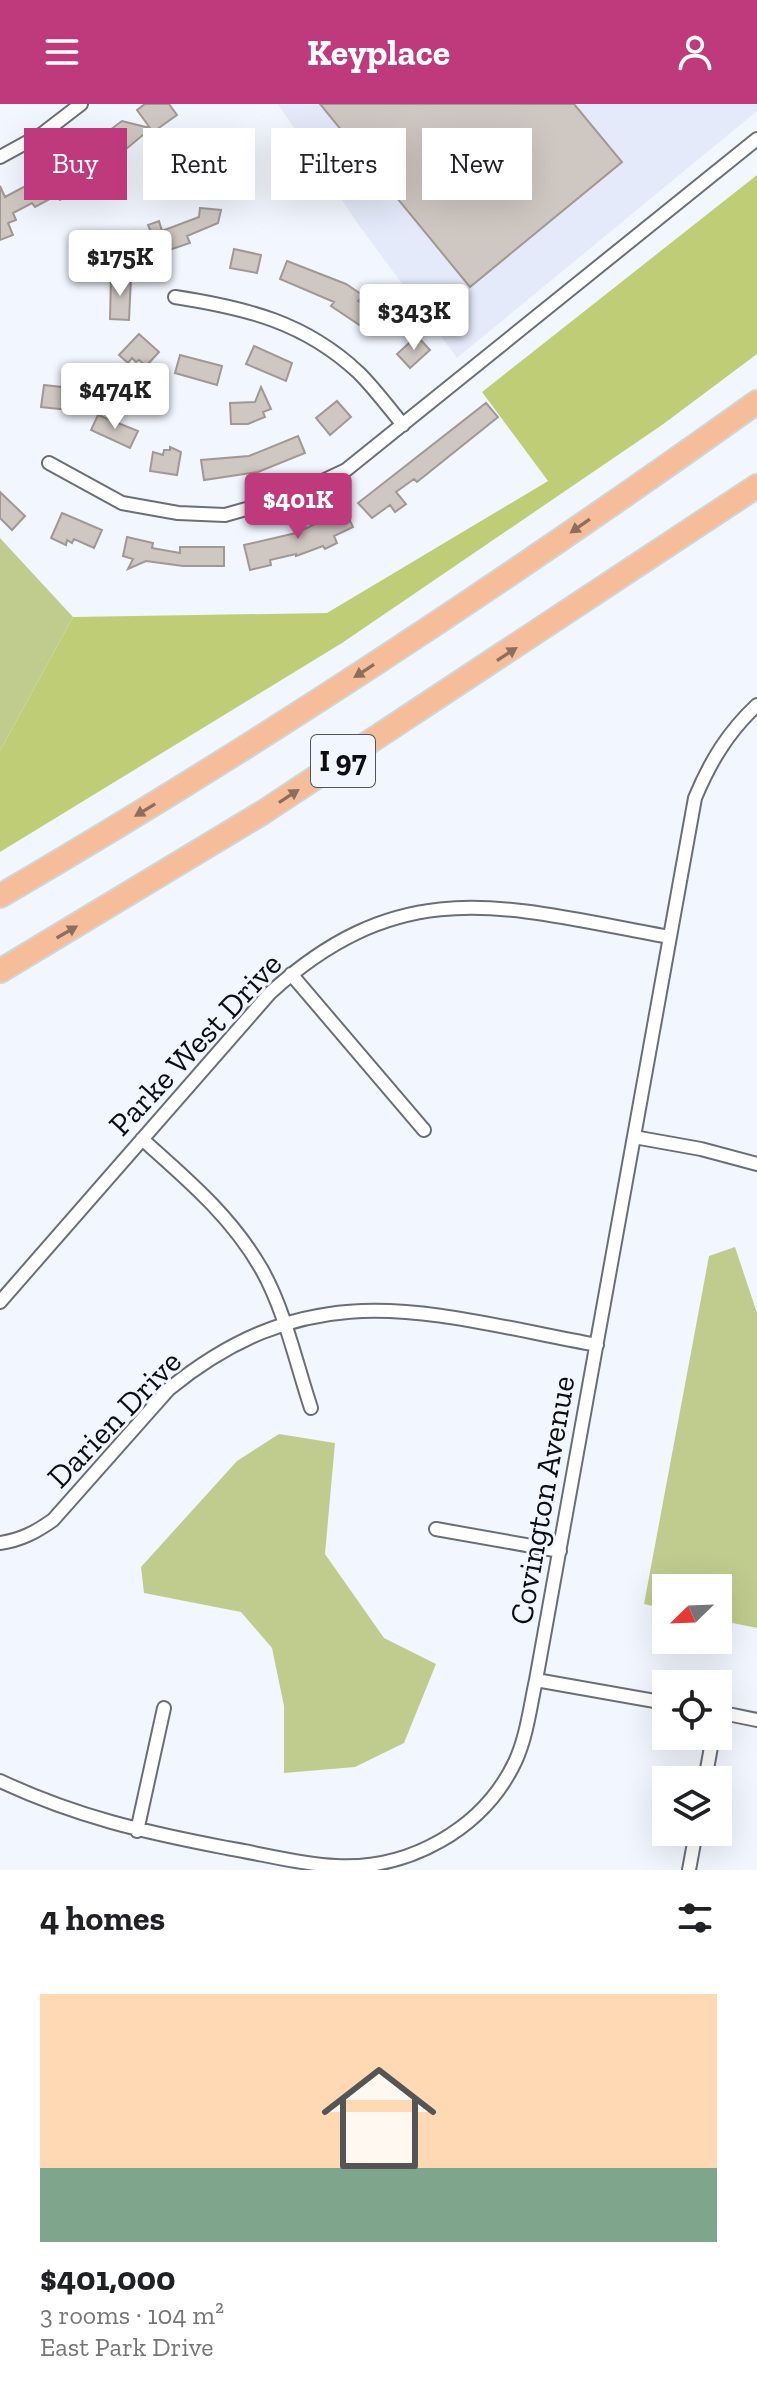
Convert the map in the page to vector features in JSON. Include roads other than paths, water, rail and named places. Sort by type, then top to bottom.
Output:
[{"type":"highway","points":[[645,482],[757,390]]},
{"type":"highway","name":"I 97","points":[[0,896],[240,751],[402,647],[757,402]]},
{"type":"highway","name":"I 97","points":[[0,971],[262,813],[757,484]]},
{"type":"street","points":[[0,157],[42,134],[81,104]]},
{"type":"street","points":[[49,463],[122,503],[178,513],[225,515],[289,497],[346,470],[757,139]]},
{"type":"street","points":[[175,297],[235,307],[277,320],[329,347],[361,375],[403,425]]},
{"type":"street","name":"Covington Avenue","points":[[0,1781],[70,1811],[137,1831],[336,1866],[391,1866],[416,1854],[464,1825],[500,1787],[524,1740],[536,1680],[695,798],[716,753],[732,730],[757,705]]},
{"type":"street","name":"Parke West Drive","points":[[0,1302],[270,993],[316,955],[344,939],[404,915],[434,909],[501,907],[670,937]]},
{"type":"street","points":[[291,974],[424,1130]]},
{"type":"street","points":[[634,1137],[701,1149],[757,1164]]},
{"type":"street","points":[[142,1139],[201,1191],[238,1234],[262,1271],[311,1408]]},
{"type":"street","name":"Darien Drive","points":[[0,1543],[35,1533],[53,1520],[169,1389],[191,1371],[236,1343],[283,1323],[332,1312],[396,1310],[597,1345]]},
{"type":"street","points":[[436,1529],[560,1551]]},
{"type":"street","points":[[536,1680],[652,1701]]},
{"type":"street","points":[[137,1831],[164,1708]]},
{"type":"street","points":[[732,1715],[757,1720]]},
{"type":"street","points":[[689,1870],[693,1846]]}]
